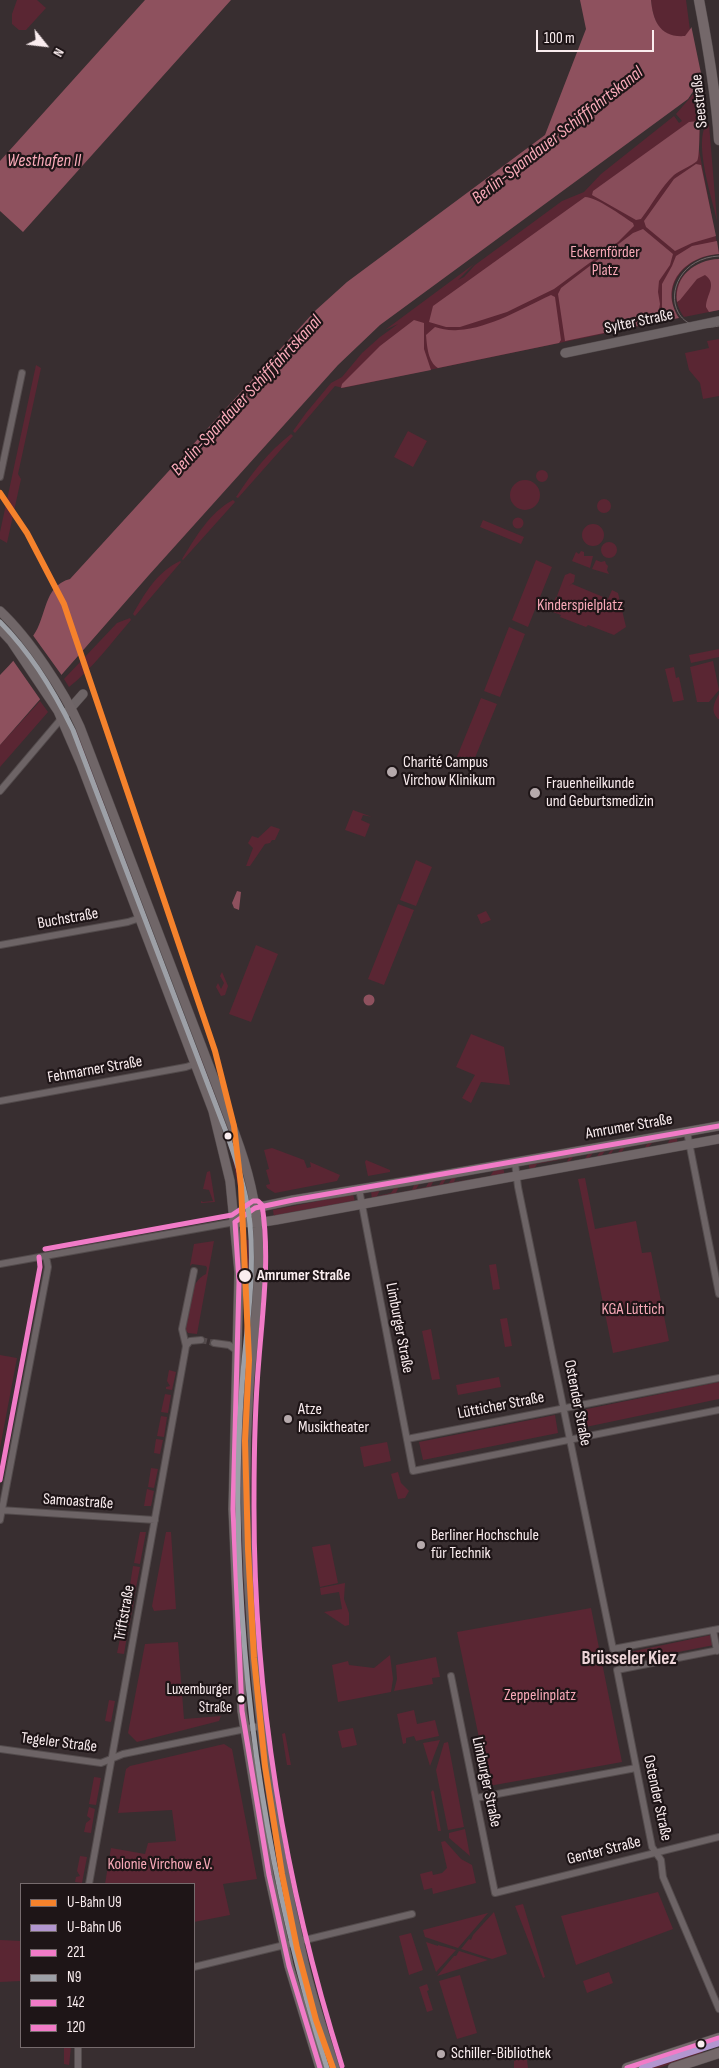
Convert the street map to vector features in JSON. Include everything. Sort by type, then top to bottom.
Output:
[{"type":"main road","name":"Seestraße","points":[[699,2],[714,83],[719,140]]},
{"type":"main road","points":[[1,615],[19,632],[71,708],[91,755],[238,1143],[248,1175],[257,1223],[258,1267],[249,1391],[246,1508],[250,1623],[260,1726],[269,1794],[286,1885],[304,1964],[335,2068]]},
{"type":"main road","points":[[0,629],[11,640],[55,705],[81,764],[213,1111],[230,1181],[239,1282],[233,1509],[241,1699],[269,1875],[289,1966],[320,2068]]},
{"type":"main road","name":"Amrumer Straße","points":[[235,1222],[255,1208],[719,1126]]},
{"type":"main road","name":"Amrumer Straße","points":[[235,1222],[257,1223],[719,1139]]},
{"type":"main road","points":[[233,1509],[246,1508]]},
{"type":"main road","points":[[627,2068],[719,2038]]},
{"type":"main road","points":[[704,2043],[708,2056]]},
{"type":"main road","points":[[673,2068],[719,2053]]},
{"type":"street","name":"Sylter Straße","points":[[565,353],[719,321]]},
{"type":"street","points":[[0,477],[22,373]]},
{"type":"street","points":[[0,791],[83,694]]},
{"type":"street","name":"Buchstraße","points":[[0,945],[128,922],[140,918]]},
{"type":"street","name":"Fehmarner Straße","points":[[0,1101],[195,1064]]},
{"type":"street","points":[[687,1132],[719,1294]]},
{"type":"street","name":"Ostender Straße","points":[[515,1163],[516,1176],[613,1649],[716,1629]]},
{"type":"street","name":"Limburger Straße","points":[[359,1189],[414,1471],[570,1439]]},
{"type":"street","points":[[0,1264],[235,1222]]},
{"type":"street","points":[[0,1520],[48,1268],[46,1256]]},
{"type":"street","name":"Triftstraße","points":[[89,1883],[186,1346],[182,1329],[194,1271]]},
{"type":"street","points":[[186,1346],[190,1341],[201,1340]]},
{"type":"street","points":[[214,1343],[229,1345],[236,1350]]},
{"type":"street","name":"Lütticher Straße","points":[[407,1439],[719,1378]]},
{"type":"street","points":[[570,1439],[719,1410]]},
{"type":"street","name":"Samoastraße","points":[[1,1511],[155,1520]]},
{"type":"street","points":[[716,1629],[718,1650]]},
{"type":"street","name":"Ostender Straße","points":[[718,1650],[617,1670],[652,1847],[661,1860],[663,1876],[719,2009]]},
{"type":"street","name":"Limburger Straße","points":[[451,1676],[495,1893]]},
{"type":"street","name":"Tegeler Straße","points":[[0,1749],[100,1763],[112,1757],[260,1726]]},
{"type":"street","points":[[476,1798],[636,1768]]},
{"type":"street","name":"Genter Straße","points":[[495,1893],[719,1837]]},
{"type":"street","points":[[195,1968],[412,1914]]},
{"type":"street","points":[[78,2048],[78,2068]]},
{"type":"green space","points":[[17,0],[37,0],[46,8],[26,30],[19,30],[12,24],[12,14]]},
{"type":"green space","points":[[651,0],[686,0],[690,30],[685,37],[669,35],[659,27]]},
{"type":"green space","name":"Eckernförder Platz","points":[[702,84],[705,101],[700,122],[699,150],[719,254],[696,260],[679,275],[674,284],[672,295],[679,318],[343,388],[335,386],[295,433],[293,431],[331,383],[342,377],[362,353],[398,324],[385,330],[474,264],[458,280],[464,277],[475,265],[562,201],[584,192],[601,174],[674,116],[679,123],[682,121],[676,114]]},
{"type":"green space","points":[[689,122],[700,122],[697,161],[669,180],[641,219],[636,220],[592,195],[593,191]]},
{"type":"green space","points":[[706,124],[709,124],[717,221],[703,158],[702,145]]},
{"type":"green space","points":[[696,164],[701,165],[716,236],[692,243],[675,251],[646,227],[644,221],[674,179]]},
{"type":"green space","points":[[585,197],[609,207],[633,223],[634,226],[618,242],[554,289],[507,312],[460,327],[446,327],[429,322],[433,306]]},
{"type":"green space","points":[[643,229],[673,254],[670,265],[659,281],[660,304],[657,322],[565,341],[558,294],[561,288],[633,233]]},
{"type":"green space","points":[[717,241],[719,254],[695,260],[678,274],[673,284],[672,294],[673,306],[679,318],[662,321],[662,284],[676,256],[692,246]]},
{"type":"green space","name":"Eckernförder Platz","points":[[719,259],[719,310],[684,317],[678,306],[676,295],[682,278],[689,270],[698,265]]},
{"type":"green space","points":[[719,259],[719,310],[709,312],[706,307],[711,282],[705,275],[697,279],[677,302],[679,284],[688,271],[702,262]]},
{"type":"green space","points":[[551,295],[555,297],[561,340],[559,343],[438,368],[432,362],[426,335],[435,327],[455,330],[482,326],[506,317]]},
{"type":"green space","points":[[414,320],[424,323],[424,349],[431,370],[341,388],[342,384],[380,346]]},
{"type":"green space","points":[[719,339],[719,396],[703,399],[700,383],[689,370],[685,353],[709,348],[707,341]]},
{"type":"green space","points":[[36,365],[41,368],[18,474],[21,479],[7,543],[0,539],[0,532]]},
{"type":"green space","points":[[408,431],[427,441],[413,467],[394,457]]},
{"type":"green space","points":[[291,434],[293,436],[238,498],[236,497],[261,463]]},
{"type":"green space","points":[[542,470],[548,476],[542,482],[536,476]]},
{"type":"green space","points":[[525,480],[531,481],[539,489],[539,501],[531,509],[525,510],[519,509],[511,501],[510,495],[511,489],[519,481]]},
{"type":"green space","points":[[601,499],[607,499],[611,506],[607,513],[601,513],[597,509],[597,503]]},
{"type":"green space","points":[[233,500],[235,502],[183,560],[192,542],[204,526],[224,505]]},
{"type":"green space","points":[[518,517],[524,523],[518,529],[512,523]]},
{"type":"green space","points":[[483,520],[524,537],[521,544],[480,527]]},
{"type":"green space","points":[[593,524],[601,527],[604,535],[601,543],[593,546],[585,543],[582,535],[585,527]]},
{"type":"green space","points":[[609,542],[615,544],[617,550],[615,556],[609,558],[603,556],[601,550],[603,544]]},
{"type":"green space","points":[[581,551],[584,552],[584,556],[593,556],[590,568],[572,561],[576,552],[579,554]]},
{"type":"green space","points":[[536,560],[552,567],[528,627],[512,620]]},
{"type":"green space","points":[[596,560],[605,561],[609,574],[592,569]]},
{"type":"green space","points":[[180,561],[135,616],[133,614],[152,584],[165,571]]},
{"type":"green space","name":"Kinderspielplatz","points":[[570,573],[575,575],[574,582],[569,586],[572,584],[608,599],[612,590],[618,593],[626,627],[614,635],[588,625],[586,627],[550,611],[556,597],[561,597],[557,596],[565,575]]},
{"type":"green space","points":[[130,618],[131,620],[101,655],[69,687],[64,679],[117,623]]},
{"type":"green space","points":[[509,627],[525,634],[500,697],[484,691]]},
{"type":"green space","points":[[719,649],[719,657],[691,663],[689,655]]},
{"type":"green space","points":[[713,661],[719,690],[709,702],[697,702],[690,667]]},
{"type":"green space","points":[[674,667],[676,678],[679,677],[684,700],[673,702],[665,669]]},
{"type":"green space","points":[[719,694],[719,719],[718,719],[713,710]]},
{"type":"green space","points":[[481,698],[497,704],[470,770],[454,764]]},
{"type":"green space","points":[[40,701],[48,712],[0,767],[0,745]]},
{"type":"green space","points":[[76,729],[140,903],[80,746],[73,734]]},
{"type":"green space","points":[[353,810],[372,817],[363,815],[361,820],[370,824],[365,837],[345,830]]},
{"type":"green space","points":[[271,826],[280,829],[275,840],[265,844],[250,866],[246,866],[253,848],[248,843],[252,836],[258,838]]},
{"type":"green space","points":[[416,860],[432,867],[416,906],[400,900]]},
{"type":"green space","points":[[398,904],[414,910],[384,985],[368,979]]},
{"type":"green space","points":[[142,907],[143,907],[182,1013]]},
{"type":"green space","points":[[486,911],[491,920],[481,924],[477,915]]},
{"type":"green space","points":[[256,945],[278,954],[251,1022],[229,1014]]},
{"type":"green space","points":[[222,972],[228,986],[225,995],[221,996],[216,987],[218,983],[221,989],[224,983],[220,976]]},
{"type":"green space","points":[[471,1034],[504,1047],[510,1085],[481,1082],[471,1103],[462,1098],[475,1075],[456,1067]]},
{"type":"green space","points":[[199,1053],[235,1150],[247,1195],[240,1197],[228,1136]]},
{"type":"green space","points":[[676,1135],[678,1144],[666,1147],[670,1139],[652,1143],[643,1151],[647,1144],[625,1147],[620,1155],[616,1156],[621,1148],[614,1149],[609,1157],[606,1157],[611,1150],[605,1151],[599,1159],[595,1159],[600,1152],[593,1153],[587,1161],[583,1162],[588,1154],[573,1157],[565,1165],[569,1158],[537,1164],[533,1171],[530,1171],[528,1162]]},
{"type":"green space","points":[[272,1148],[304,1160],[307,1168],[311,1167],[310,1162],[340,1175],[337,1181],[275,1193],[267,1188],[266,1185],[270,1184],[266,1170],[269,1169],[264,1150]]},
{"type":"green space","points":[[366,1160],[390,1170],[390,1172],[368,1176]]},
{"type":"green space","points":[[503,1167],[505,1176],[372,1200],[371,1191],[380,1190],[377,1196],[391,1193],[395,1187],[399,1186],[396,1193],[412,1190],[415,1183],[420,1183],[416,1189],[426,1187],[430,1180],[434,1180],[431,1186],[439,1185],[443,1178],[447,1177],[443,1184],[449,1183],[453,1176],[457,1175],[454,1182],[490,1176],[495,1169]]},
{"type":"green space","points":[[210,1171],[215,1202],[201,1203],[201,1201],[213,1201],[209,1190],[203,1189],[207,1172]]},
{"type":"green space","name":"KGA Lüttich","points":[[585,1178],[595,1229],[636,1221],[642,1253],[651,1252],[669,1341],[613,1353],[578,1179]]},
{"type":"green space","points":[[353,1194],[355,1202],[274,1217],[273,1210]]},
{"type":"green space","points":[[244,1240],[252,1240],[241,1487],[238,1487],[246,1297]]},
{"type":"green space","points":[[214,1241],[197,1334],[188,1333],[185,1329],[192,1290],[200,1278],[206,1274],[207,1268],[206,1266],[192,1264],[190,1266],[194,1244]]},
{"type":"green space","points":[[496,1264],[500,1289],[493,1290],[489,1265]]},
{"type":"green space","points":[[507,1318],[512,1346],[505,1347],[500,1319]]},
{"type":"green space","points":[[431,1329],[440,1379],[432,1380],[422,1331]]},
{"type":"green space","points":[[0,1355],[17,1358],[0,1448]]},
{"type":"green space","points":[[169,1370],[176,1372],[172,1390],[166,1389],[166,1387],[170,1386],[167,1381]]},
{"type":"green space","points":[[499,1377],[501,1387],[458,1395],[456,1385]]},
{"type":"green space","points":[[719,1382],[719,1399],[581,1428],[577,1411]]},
{"type":"green space","points":[[165,1394],[171,1395],[168,1413],[161,1412]]},
{"type":"green space","points":[[555,1415],[558,1433],[423,1460],[419,1442]]},
{"type":"green space","points":[[161,1416],[167,1417],[164,1437],[157,1436]]},
{"type":"green space","points":[[156,1439],[163,1440],[160,1454],[154,1453]]},
{"type":"green space","points":[[387,1442],[391,1461],[364,1467],[360,1447]]},
{"type":"green space","points":[[151,1468],[158,1469],[154,1488],[148,1487]]},
{"type":"green space","points":[[398,1472],[401,1483],[409,1491],[405,1498],[398,1499],[391,1474]]},
{"type":"green space","points":[[147,1489],[154,1491],[151,1506],[144,1506]]},
{"type":"green space","points":[[240,1515],[252,1707],[249,1708],[242,1638],[238,1517]]},
{"type":"green space","points":[[140,1532],[146,1532],[140,1564],[134,1563]]},
{"type":"green space","points":[[166,1532],[171,1532],[176,1609],[154,1611],[152,1606]]},
{"type":"green space","points":[[330,1544],[338,1583],[320,1587],[312,1547]]},
{"type":"green space","points":[[133,1566],[140,1567],[134,1598],[127,1597],[129,1591],[134,1587],[130,1585]]},
{"type":"green space","points":[[345,1583],[344,1599],[349,1613],[349,1625],[345,1626],[324,1612],[342,1609],[339,1592],[321,1595],[320,1588]]},
{"type":"green space","points":[[127,1600],[134,1601],[129,1626],[122,1625]]},
{"type":"green space","name":"Zeppelinplatz","points":[[591,1608],[622,1762],[489,1786],[457,1632]]},
{"type":"green space","points":[[122,1629],[128,1630],[124,1654],[117,1653]]},
{"type":"green space","points":[[711,1635],[714,1645],[627,1662],[625,1653]]},
{"type":"green space","points":[[178,1642],[184,1719],[221,1716],[219,1721],[137,1742],[128,1733],[145,1644]]},
{"type":"green space","points":[[390,1655],[393,1679],[391,1692],[338,1702],[332,1665],[348,1661],[349,1665],[374,1668]]},
{"type":"green space","points":[[436,1657],[440,1677],[432,1678],[433,1684],[394,1691],[397,1679],[396,1665]]},
{"type":"green space","points":[[109,1700],[115,1701],[111,1722],[105,1721]]},
{"type":"green space","points":[[414,1710],[417,1724],[435,1720],[439,1736],[416,1741],[414,1736],[406,1738],[406,1743],[403,1744],[397,1714]]},
{"type":"green space","points":[[353,1728],[357,1745],[342,1748],[338,1731]]},
{"type":"green space","points":[[285,1733],[291,1765],[287,1765],[282,1734]]},
{"type":"green space","points":[[440,1740],[430,1766],[423,1743]]},
{"type":"green space","points":[[448,1742],[464,1827],[448,1830],[436,1770],[444,1743]]},
{"type":"green space","name":"Kolonie Virchow e.V.","points":[[224,1744],[232,1749],[257,1879],[223,1884],[230,1915],[195,1922],[195,1883],[105,1883],[111,1848],[145,1854],[148,1843],[176,1841],[172,1810],[118,1813],[126,1769],[130,1766]]},
{"type":"green space","points":[[255,1753],[258,1753],[271,1834],[290,1926],[288,1927]]},
{"type":"green space","points":[[94,1777],[101,1778],[96,1805],[89,1804]]},
{"type":"green space","points":[[433,1790],[441,1831],[438,1831],[431,1792]]},
{"type":"green space","points":[[89,1807],[95,1809],[91,1833],[84,1832],[86,1823],[91,1819],[87,1816]]},
{"type":"green space","points":[[465,1829],[470,1856],[449,1838],[449,1833]]},
{"type":"green space","points":[[445,1841],[461,1859],[472,1865],[476,1883],[433,1894],[432,1888],[424,1890],[420,1874],[432,1871],[433,1875],[442,1873],[447,1868],[441,1842]]},
{"type":"green space","points":[[80,1856],[87,1857],[82,1883],[75,1882],[76,1877],[80,1876],[77,1871]]},
{"type":"green space","points":[[658,1892],[673,1929],[576,1965],[561,1916]]},
{"type":"green space","points":[[523,1904],[545,1977],[543,1978],[515,1906]]},
{"type":"green space","points":[[494,1912],[507,1954],[492,1959],[461,1949],[469,1939],[471,1940],[473,1935]]},
{"type":"green space","points":[[488,1913],[458,1948],[425,1937],[423,1930]]},
{"type":"green space","points":[[411,1933],[423,1970],[409,1975],[399,1936]]},
{"type":"green space","points":[[0,1940],[20,1941],[20,1981],[0,1982]]},
{"type":"green space","points":[[426,1942],[456,1950],[436,1972]]},
{"type":"green space","points":[[459,1951],[488,1960],[437,1976],[456,1956]]},
{"type":"green space","points":[[609,1972],[613,1983],[587,1993],[583,1981]]},
{"type":"green space","points":[[460,1975],[477,2033],[457,2039],[439,1981]]},
{"type":"green space","points":[[427,1984],[429,1990],[427,1991],[433,2010],[427,2012],[419,1987]]},
{"type":"green space","points":[[64,2048],[71,2048],[69,2065],[64,2064]]},
{"type":"green space","points":[[700,2049],[703,2051],[702,2054],[658,2068],[642,2068]]},
{"type":"green space","points":[[521,2057],[527,2060],[528,2068],[514,2068],[514,2061]]},
{"type":"water","name":"Westhafen II","points":[[145,0],[231,0],[23,232],[0,211],[0,161]]},
{"type":"water","name":"Berlin-Spandauer Schifffahrtskanal","points":[[580,0],[651,0],[659,27],[669,34],[685,36],[712,0],[719,0],[719,63],[696,87],[688,99],[380,325],[338,365],[149,575],[0,745],[0,675],[33,636],[38,628],[50,595],[55,588],[70,579],[316,310],[347,282],[545,135],[586,29]]},
{"type":"water","points":[[237,891],[241,892],[239,910],[234,908],[232,903]]},
{"type":"water","points":[[369,994],[375,1000],[369,1006],[363,1000]]},
{"type":"pier","points":[[709,0],[719,0],[719,66],[703,83],[691,25]]},
{"type":"pier","points":[[32,634],[63,677],[42,702],[12,659]]},
{"type":"tunnel","points":[[201,1340],[214,1343]]},
{"type":"tram line","points":[[719,256],[700,260],[686,270],[677,283],[674,297],[677,310],[685,321],[699,327],[719,326]]},
{"type":"metro line","name":"U9","points":[[0,493],[27,533],[64,604],[215,1051],[234,1126],[241,1186],[249,1360],[245,1441],[248,1549],[254,1658],[265,1766],[282,1874],[297,1948],[316,2020],[333,2068]]},
{"type":"metro line","name":"U6","points":[[642,2068],[719,2043]]},
{"type":"transit line","name":"N9","points":[[0,622],[22,646],[41,673],[73,730],[228,1137],[239,1169],[249,1213],[251,1264],[239,1429],[238,1474],[240,1575],[245,1646],[252,1718],[274,1860],[289,1930],[327,2068]]},
{"type":"transit line","name":"221","points":[[235,1222],[255,1208],[293,1200],[719,1126]]},
{"type":"transit line","name":"142","points":[[45,1249],[232,1215],[253,1201],[258,1201],[262,1205],[266,1262],[255,1428],[254,1480],[255,1570],[259,1642],[266,1714],[288,1856],[304,1927],[342,2066]]},
{"type":"transit line","name":"221","points":[[235,1222],[239,1282],[233,1509],[242,1711],[269,1875],[289,1966],[320,2068]]},
{"type":"transit line","name":"142","points":[[0,1480],[40,1267],[39,1257]]},
{"type":"transit line","name":"120","points":[[627,2068],[719,2038]]},
{"type":"place","name":"Charité Campus Virchow Klinikum","points":[[392,772]]},
{"type":"place","name":"Frauenheilkunde und Geburtsmedizin","points":[[535,793]]},
{"type":"place","name":"Amrumer Straße","points":[[245,1276]]},
{"type":"place","name":"Atze Musiktheater","points":[[288,1419]]},
{"type":"place","name":"Berliner Hochschule für Technik","points":[[421,1545]]},
{"type":"place","name":"Luxemburger Straße","points":[[241,1699]]},
{"type":"place","name":"Schiller-Bibliothek","points":[[441,2054]]},
{"type":"district","name":"Brüsseler Kiez","points":[[629,1659]]}]
